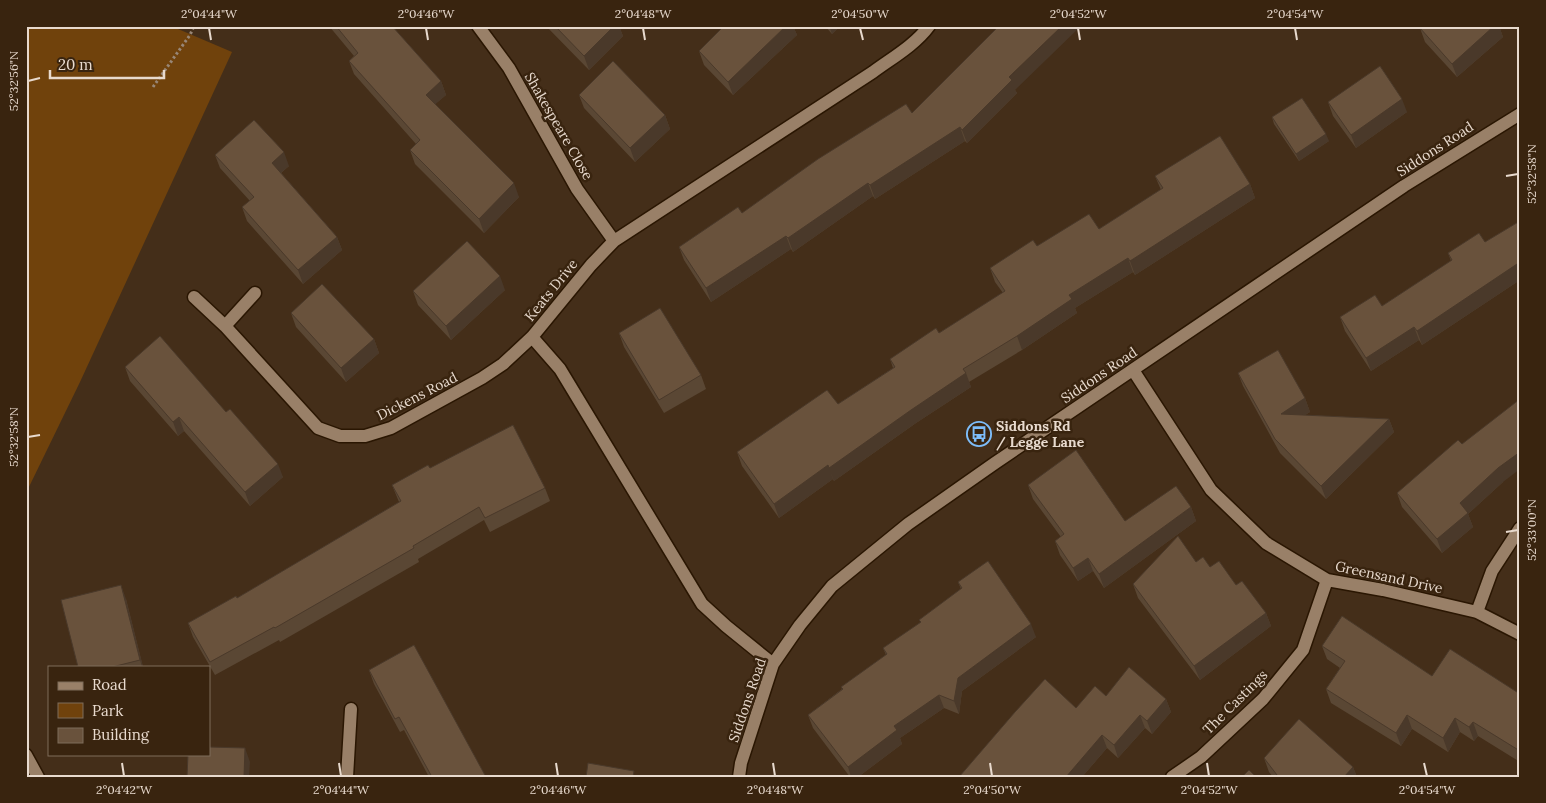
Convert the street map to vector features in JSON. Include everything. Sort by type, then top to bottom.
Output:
[{"type":"street","name":"Shakespeare Close","points":[[478,26],[508,68],[578,189],[614,241]]},
{"type":"street","name":"Keats Drive","points":[[774,664],[726,626],[702,604],[560,370],[532,337],[591,265],[614,241],[873,72],[923,34],[928,26]]},
{"type":"street","name":"Siddons Road","points":[[739,777],[741,763],[774,664],[800,625],[832,586],[908,524],[1404,186],[1520,114]]},
{"type":"street","points":[[224,326],[255,292]]},
{"type":"street","name":"Dickens Road","points":[[194,297],[224,326],[318,428],[340,436],[365,436],[391,428],[424,412],[503,364],[532,337]]},
{"type":"street","name":"Greensand Drive","points":[[1133,370],[1211,490],[1266,543],[1327,580],[1383,590],[1477,612],[1520,634]]},
{"type":"street","points":[[1477,612],[1492,571],[1520,528]]},
{"type":"street","name":"The Castings","points":[[1172,777],[1201,757],[1263,699],[1303,650],[1327,580]]},
{"type":"street","points":[[347,777],[352,709]]},
{"type":"street","points":[[26,755],[38,777]]},
{"type":"path","points":[[153,87],[190,35],[194,26]]},
{"type":"green space","points":[[26,26],[171,26],[232,52],[80,382],[26,493]]},
{"type":"building","points":[[336,26],[392,26],[441,81],[426,95],[514,183],[479,219],[410,150],[420,140],[349,61],[358,53]]},
{"type":"building","points":[[555,26],[614,26],[584,56]]},
{"type":"building","points":[[724,26],[786,26],[728,82],[699,51]]},
{"type":"building","points":[[999,26],[1062,26],[1009,77],[1012,80],[962,130],[960,127],[870,185],[868,183],[788,238],[786,236],[706,288],[679,247],[738,207],[742,213],[818,159],[906,104],[912,113]]},
{"type":"building","points":[[1422,26],[1494,26],[1452,64],[1420,28]]},
{"type":"building","points":[[613,61],[665,115],[630,148],[579,95]]},
{"type":"building","points":[[1380,66],[1402,99],[1351,135],[1328,102]]},
{"type":"building","points":[[1302,98],[1326,134],[1296,154],[1272,117]]},
{"type":"building","points":[[254,120],[284,152],[272,163],[337,237],[298,270],[242,207],[254,197],[215,155]]},
{"type":"building","points":[[1220,136],[1250,184],[1130,261],[1128,258],[1069,295],[1072,299],[963,369],[966,373],[829,468],[828,465],[774,504],[737,452],[827,390],[838,404],[895,367],[890,359],[936,328],[939,333],[1005,291],[990,268],[1033,240],[1037,246],[1089,214],[1099,229],[1163,188],[1155,176]]},
{"type":"building","points":[[1520,221],[1520,262],[1417,331],[1414,327],[1366,358],[1340,317],[1375,295],[1382,306],[1452,260],[1448,253],[1479,233],[1485,242]]},
{"type":"building","points":[[467,241],[500,276],[446,326],[413,291]]},
{"type":"building","points":[[322,284],[374,339],[341,368],[291,313]]},
{"type":"building","points":[[660,308],[701,375],[659,400],[619,333]]},
{"type":"building","points":[[160,336],[226,412],[230,409],[278,464],[245,492],[179,417],[173,422],[125,367]]},
{"type":"building","points":[[1278,350],[1305,398],[1281,414],[1389,419],[1321,486],[1275,439],[1238,373]]},
{"type":"building","points":[[1520,399],[1520,452],[1498,468],[1460,503],[1468,513],[1437,539],[1397,493],[1458,440],[1462,444]]},
{"type":"building","points":[[513,425],[545,488],[485,518],[479,507],[413,546],[414,548],[275,628],[210,662],[188,623],[236,596],[237,598],[401,501],[392,485],[428,465],[430,468]]},
{"type":"building","points":[[1076,450],[1125,521],[1176,486],[1191,507],[1099,574],[1088,558],[1073,568],[1055,541],[1064,534],[1028,485]]},
{"type":"building","points":[[1178,536],[1196,562],[1203,557],[1210,567],[1219,561],[1236,585],[1242,581],[1266,613],[1194,666],[1133,584]]},
{"type":"building","points":[[988,561],[1031,624],[958,678],[954,701],[939,695],[894,726],[897,730],[848,767],[808,715],[843,689],[841,687],[887,654],[883,648],[921,622],[919,620],[962,588],[958,582]]},
{"type":"building","points":[[121,585],[140,660],[116,666],[78,666],[61,600]]},
{"type":"building","points":[[1342,616],[1432,676],[1450,649],[1520,694],[1520,751],[1473,722],[1469,727],[1455,718],[1443,738],[1407,715],[1396,733],[1326,689],[1345,661],[1322,646]]},
{"type":"building","points":[[414,645],[486,777],[432,777],[399,717],[395,719],[369,670]]},
{"type":"building","points":[[1129,667],[1166,699],[1147,721],[1140,715],[1114,745],[1102,735],[1066,777],[959,777],[1045,679],[1076,708],[1095,686],[1106,696]]},
{"type":"building","points":[[1299,719],[1353,767],[1344,777],[1276,777],[1277,775],[1264,758]]},
{"type":"building","points":[[210,747],[245,748],[244,777],[187,777],[188,756],[210,756]]},
{"type":"building","points":[[588,763],[634,771],[633,777],[586,777]]},
{"type":"building","points":[[1249,770],[1256,777],[1242,777]]},
{"type":"place","name":"Siddons Rd / Legge Lane","points":[[979,434]]}]
